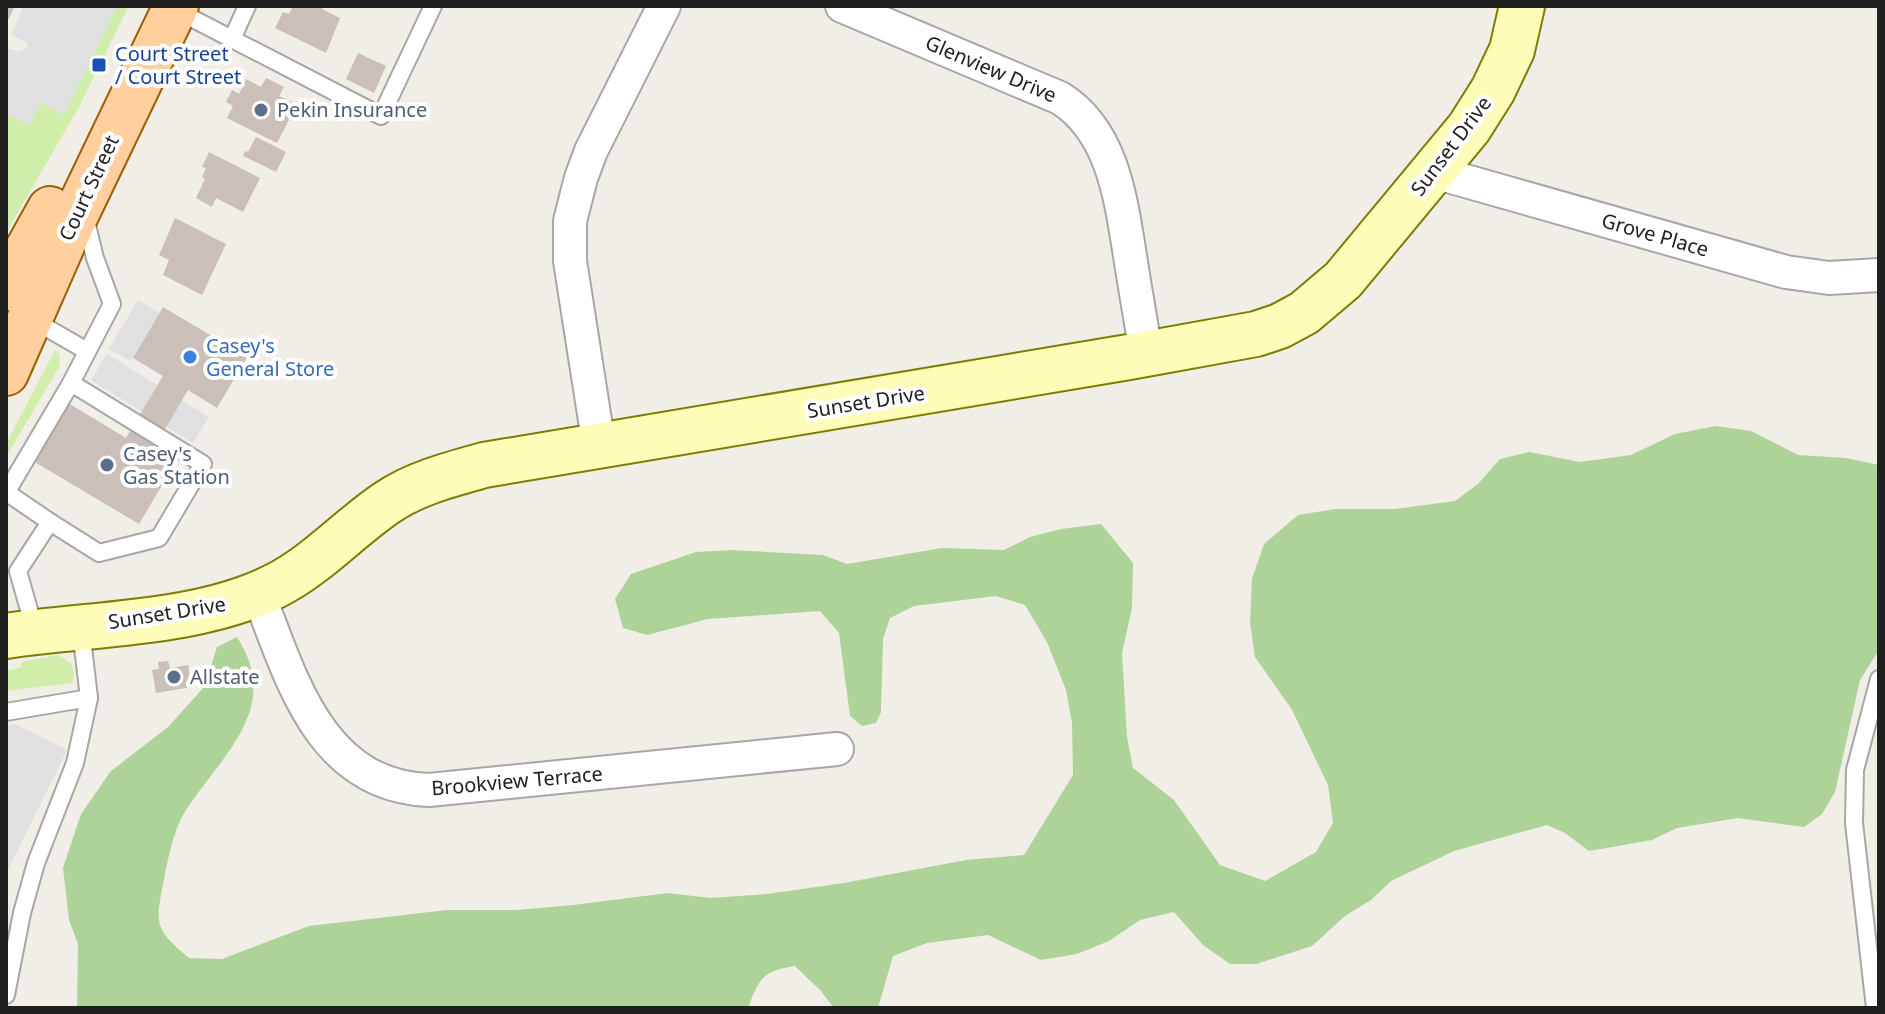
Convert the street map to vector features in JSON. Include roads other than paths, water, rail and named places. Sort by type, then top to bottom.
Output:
[{"type":"main road","name":"Court Street","points":[[6,373],[18,306],[48,230],[172,7]]},
{"type":"street","points":[[599,446],[570,261],[570,221],[591,151],[664,6]]},
{"type":"street","name":"Glenview Drive","points":[[842,6],[1060,98],[1074,107],[1097,136],[1115,178],[1146,354]]},
{"type":"street","name":"Sunset Drive","points":[[21,639],[80,627],[210,609],[258,593],[307,566],[402,494],[484,465],[1146,354],[1256,334],[1280,326],[1304,313],[1343,280],[1469,128],[1493,90],[1512,50],[1522,6]]},
{"type":"street","name":"Grove Place","points":[[1434,172],[1786,272],[1829,278],[1879,275]]},
{"type":"street","name":"Brookview Terrace","points":[[258,593],[290,675],[322,735],[347,760],[380,780],[399,787],[429,790],[837,749]]},
{"type":"lane","points":[[232,39],[247,6]]},
{"type":"lane","points":[[172,7],[381,116],[433,6]]},
{"type":"lane","points":[[48,230],[95,258],[112,304],[71,383],[6,492],[99,553],[159,538],[203,464],[71,383]]},
{"type":"lane","points":[[18,306],[87,351]]},
{"type":"lane","points":[[21,639],[18,571],[50,522]]},
{"type":"lane","points":[[7,987],[36,863],[75,763],[89,698],[80,627]]},
{"type":"lane","points":[[1875,1008],[1854,823],[1855,770],[1879,679]]},
{"type":"lane","points":[[6,712],[89,698]]},
{"type":"place","name":"Court Street / Court Street","points":[[99,65]]},
{"type":"place","name":"Pekin Insurance","points":[[261,110]]},
{"type":"place","name":"Casey's General Store","points":[[190,357]]},
{"type":"place","name":"Casey's Gas Station","points":[[107,465]]},
{"type":"place","name":"Allstate","points":[[174,677]]}]
